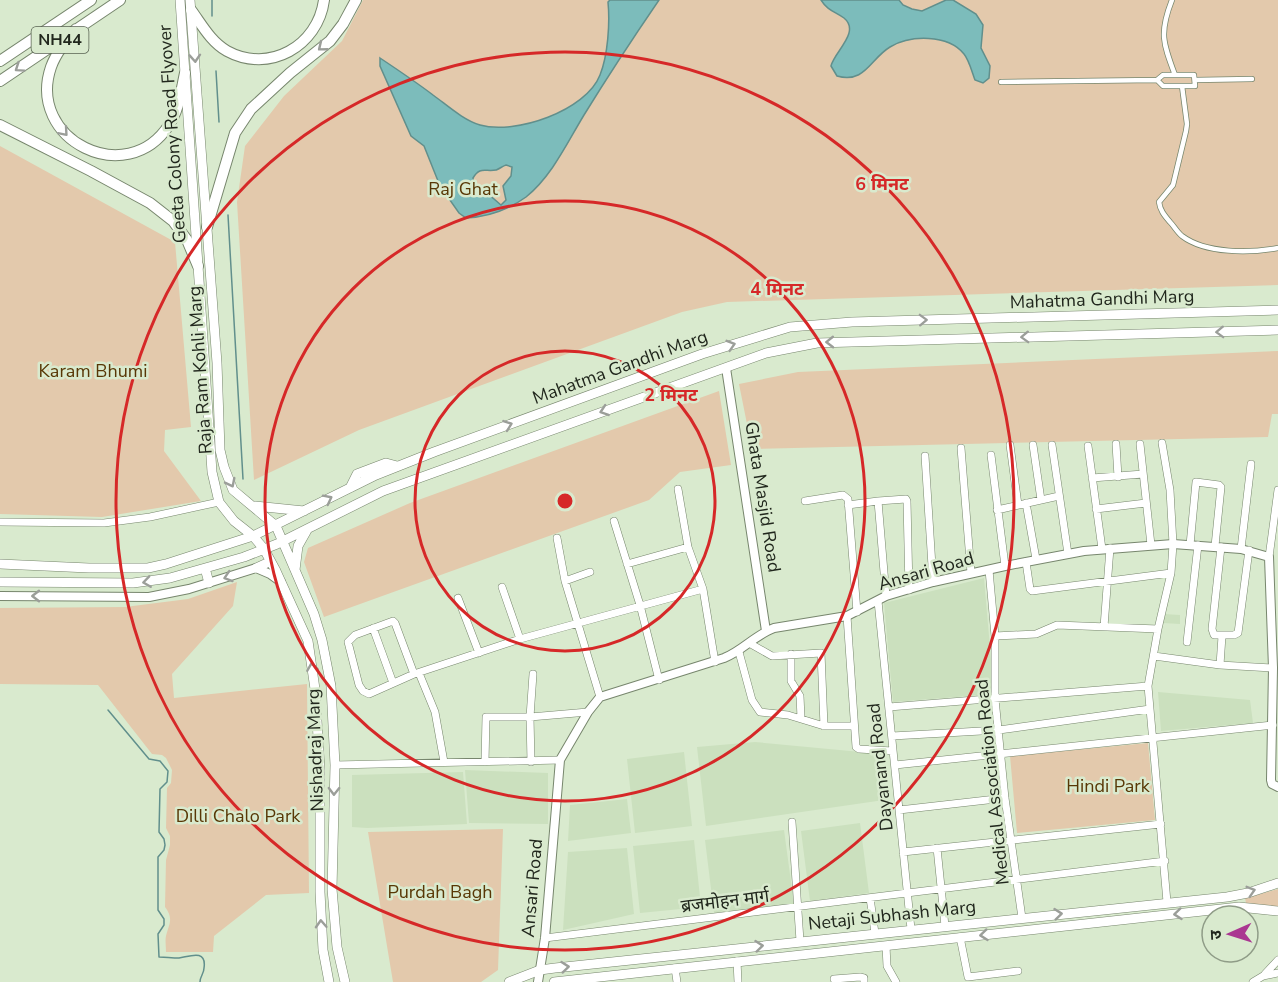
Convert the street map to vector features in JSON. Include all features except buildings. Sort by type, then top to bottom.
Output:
[{"type":"highway","name":"NH44","points":[[0,61],[91,0]]},
{"type":"highway","name":"NH44","points":[[0,81],[120,0]]},
{"type":"highway","points":[[191,5],[209,36],[225,50],[245,58],[267,59],[287,53],[305,41],[317,23],[324,0]]},
{"type":"highway","points":[[207,227],[235,133],[251,109],[290,73],[330,41],[343,24],[356,0]]},
{"type":"highway","points":[[76,29],[54,59],[48,78],[50,106],[63,132],[86,149],[114,155],[142,149],[165,131],[175,115],[185,73]]},
{"type":"highway","points":[[0,125],[150,203],[173,221],[187,240],[198,266]]},
{"type":"main road","name":"Geeta Colony Road Flyover","points":[[180,0],[198,266]]},
{"type":"main road","name":"Geeta Colony Road Flyover","points":[[191,5],[207,227]]},
{"type":"main road","name":"Raja Ram Kohli Marg","points":[[207,227],[217,363],[220,450],[233,490],[276,526]]},
{"type":"main road","name":"Raja Ram Kohli Marg","points":[[198,266],[212,472],[219,502],[234,521],[253,536],[264,549]]},
{"type":"main road","name":"Mahatma Gandhi Marg","points":[[0,564],[89,568],[148,567],[166,564],[253,536],[397,466],[702,354],[790,327],[852,322],[1278,310]]},
{"type":"main road","name":"Mahatma Gandhi Marg","points":[[0,582],[133,584],[170,578],[244,557],[282,541],[383,491],[766,354],[817,343],[1278,330]]},
{"type":"main road","points":[[252,506],[304,511]]},
{"type":"main road","name":"Nishadraj Marg","points":[[276,526],[314,614],[322,640],[331,686],[335,765],[332,889],[337,947],[345,982]]},
{"type":"main road","points":[[295,570],[298,546],[309,528]]},
{"type":"main road","name":"Nishadraj Marg","points":[[264,549],[308,641],[315,689],[320,769],[320,892],[323,950],[329,982]]},
{"type":"main road","points":[[244,557],[257,558],[276,571]]},
{"type":"main road","points":[[256,568],[267,563]]},
{"type":"main road","points":[[205,568],[209,583]]},
{"type":"main road","name":"Netaji Subhash Marg","points":[[509,982],[540,970],[1227,897],[1248,893],[1276,883]]},
{"type":"main road","name":"Netaji Subhash Marg","points":[[554,982],[1239,907],[1278,911]]},
{"type":"street","points":[[1172,0],[1164,22],[1163,34],[1175,75]]},
{"type":"street","points":[[1001,82],[1157,80],[1163,75],[1194,75],[1195,86],[1163,86],[1157,80]]},
{"type":"street","points":[[1195,81],[1252,79]]},
{"type":"street","points":[[1182,86],[1186,131],[1173,185],[1158,202],[1163,214],[1182,236],[1204,245],[1248,252],[1278,248]]},
{"type":"street","name":"Ghata Masjid Road","points":[[726,368],[766,631]]},
{"type":"street","points":[[1162,443],[1170,490],[1173,544],[1171,573],[1148,686],[1167,902]]},
{"type":"street","points":[[1116,444],[1118,477]]},
{"type":"street","points":[[1140,444],[1151,545]]},
{"type":"street","points":[[1010,445],[1036,559]]},
{"type":"street","points":[[1033,445],[1041,500]]},
{"type":"street","points":[[1052,445],[1068,554]]},
{"type":"street","points":[[1088,446],[1096,509],[1106,548],[1109,581],[1104,627]]},
{"type":"street","points":[[961,448],[971,573]]},
{"type":"street","points":[[990,455],[1005,566]]},
{"type":"street","points":[[925,456],[933,582]]},
{"type":"street","points":[[1187,642],[1196,482],[1221,487],[1212,629],[1214,635],[1238,633],[1251,464]]},
{"type":"street","points":[[1092,478],[1143,474]]},
{"type":"street","points":[[678,489],[688,547],[703,589],[715,662]]},
{"type":"street","points":[[1278,490],[1269,557],[1273,668],[1271,780],[1272,784],[1278,787]]},
{"type":"street","points":[[805,501],[843,495],[848,499],[857,612]]},
{"type":"street","points":[[997,510],[1059,496]]},
{"type":"street","points":[[848,505],[906,499],[908,501],[909,590]]},
{"type":"street","points":[[878,501],[886,596]]},
{"type":"street","points":[[0,522],[104,523],[150,517],[219,502]]},
{"type":"street","points":[[1096,509],[1146,503]]},
{"type":"street","points":[[614,521],[640,605],[659,680]]},
{"type":"street","points":[[557,538],[565,581],[600,697]]},
{"type":"street","name":"Ansari Road","points":[[538,982],[545,938],[560,760],[588,712],[600,697],[715,662],[739,652],[766,631],[782,626],[847,616],[886,596],[933,582],[1036,559],[1106,548],[1173,544],[1245,550],[1269,557]]},
{"type":"street","points":[[627,564],[688,547]]},
{"type":"street","points":[[1026,562],[1032,591],[1171,573]]},
{"type":"street","points":[[0,596],[149,597],[165,595],[256,568],[281,582]]},
{"type":"street","name":"Medical Association Road","points":[[989,570],[995,636],[995,699],[1000,754],[1022,918]]},
{"type":"street","points":[[565,581],[590,572]]},
{"type":"street","points":[[502,587],[520,639]]},
{"type":"street","points":[[444,762],[435,712],[417,673],[395,623],[389,622],[355,635],[348,642],[359,685],[369,694],[417,673],[520,639],[703,589]]},
{"type":"street","points":[[458,598],[479,653]]},
{"type":"street","name":"Dayanand Road","points":[[878,601],[911,929]]},
{"type":"street","points":[[847,616],[857,749],[892,751]]},
{"type":"street","points":[[995,636],[1036,634],[1057,625],[1158,629]]},
{"type":"street","points":[[374,628],[393,683]]},
{"type":"street","points":[[1220,665],[1222,636]]},
{"type":"street","points":[[749,643],[772,656],[820,653],[824,726]]},
{"type":"street","points":[[739,652],[752,700],[758,710],[763,713],[801,718],[824,726],[854,726]]},
{"type":"street","points":[[791,654],[792,681],[800,696],[801,718]]},
{"type":"street","points":[[1154,656],[1220,665],[1273,668]]},
{"type":"street","points":[[531,762],[532,674]]},
{"type":"street","points":[[889,707],[1148,686]]},
{"type":"street","points":[[892,736],[999,730],[1150,709]]},
{"type":"street","points":[[485,762],[486,717],[530,717],[588,712]]},
{"type":"street","points":[[895,765],[1273,725]]},
{"type":"street","points":[[335,765],[560,760]]},
{"type":"street","points":[[899,810],[1005,798]]},
{"type":"street","points":[[792,822],[800,941]]},
{"type":"street","points":[[903,852],[1161,824]]},
{"type":"street","points":[[937,848],[945,926]]},
{"type":"street","name":"ब्रजमोहन मार्ग","points":[[545,938],[1165,861]]},
{"type":"street","points":[[870,898],[875,933]]},
{"type":"street","points":[[960,938],[968,977],[1018,971]]},
{"type":"street","points":[[886,946],[887,966],[896,982]]},
{"type":"street","points":[[1253,982],[1263,976],[1278,960]]},
{"type":"street","points":[[737,961],[738,982]]},
{"type":"street","points":[[675,968],[677,982]]},
{"type":"street","points":[[1007,973],[1008,982]]},
{"type":"street","points":[[1263,976],[1278,973]]},
{"type":"street","points":[[834,979],[860,977],[864,978],[864,982]]},
{"type":"shaded area","points":[[984,578],[994,694],[893,702],[884,603]]},
{"type":"shaded area","points":[[1164,614],[1180,615],[1180,624],[1163,623]]},
{"type":"shaded area","points":[[1158,692],[1250,700],[1253,723],[1161,731]]},
{"type":"shaded area","points":[[755,742],[882,754],[884,800],[706,826],[697,747]]},
{"type":"shaded area","points":[[684,752],[692,826],[635,833],[627,759]]},
{"type":"shaded area","points":[[465,770],[548,773],[548,824],[469,823]]},
{"type":"shaded area","points":[[463,772],[467,824],[352,827],[352,775]]},
{"type":"shaded area","points":[[627,799],[631,833],[568,841],[570,805]]},
{"type":"shaded area","points":[[860,823],[869,893],[810,901],[801,831]]},
{"type":"shaded area","points":[[784,830],[794,904],[714,913],[705,840]]},
{"type":"shaded area","points":[[694,840],[701,907],[640,913],[633,846]]},
{"type":"shaded area","points":[[627,848],[634,914],[563,930],[568,852]]},
{"type":"green space","name":"Raj Ghat","points":[[363,0],[1278,0],[1278,285],[727,302],[682,312],[359,430],[254,480],[237,202],[245,146],[284,96],[342,41]]},
{"type":"green space","name":"Karam Bhumi","points":[[0,146],[175,242],[191,427],[165,430],[164,451],[201,501],[102,517],[0,514]]},
{"type":"green space","points":[[1278,351],[1278,414],[1272,414],[1268,437],[752,449],[739,384],[798,372]]},
{"type":"green space","points":[[719,391],[731,465],[680,472],[649,500],[324,617],[304,562],[308,548],[410,503]]},
{"type":"green space","name":"Dilli Chalo Park","points":[[237,582],[233,606],[172,674],[174,698],[307,684],[309,893],[266,895],[214,936],[213,952],[166,952],[170,918],[165,907],[166,860],[170,845],[170,836],[166,828],[167,788],[171,783],[172,770],[166,758],[152,754],[98,685],[0,684],[0,608],[125,607],[188,599]]},
{"type":"green space","name":"Hindi Park","points":[[1148,743],[1155,820],[1017,833],[1010,756]]},
{"type":"green space","name":"Purdah Bagh","points":[[503,829],[498,970],[481,982],[393,982],[368,832]]},
{"type":"green space","points":[[1278,889],[1278,908],[1246,903],[1245,898]]},
{"type":"water","points":[[610,0],[659,0],[611,71],[544,179],[526,197],[512,206],[498,212],[466,218],[459,213],[440,186],[424,146],[411,136],[380,66],[380,58],[467,120],[495,127],[530,123],[565,109],[592,88],[600,75],[607,49],[608,2]],"holes":[[[506,165],[512,167],[511,176],[503,186],[506,200],[501,205],[487,193],[475,190],[473,178],[478,172],[496,170]]]},
{"type":"water","points":[[821,0],[899,0],[903,5],[922,11],[946,0],[953,0],[976,14],[983,25],[981,48],[990,66],[989,78],[983,83],[975,80],[966,57],[957,47],[928,38],[908,40],[890,47],[861,74],[854,77],[837,76],[831,66],[850,29],[844,18],[829,9]]},
{"type":"waterway","points":[[212,0],[212,16]]},
{"type":"waterway","points":[[216,71],[219,122]]},
{"type":"waterway","points":[[228,215],[243,479]]},
{"type":"waterway","points":[[108,710],[149,759],[160,761],[168,771],[167,782],[160,789],[159,832],[165,845],[158,857],[158,910],[164,919],[164,925],[158,934],[159,957],[200,956],[204,962],[200,982]]}]
